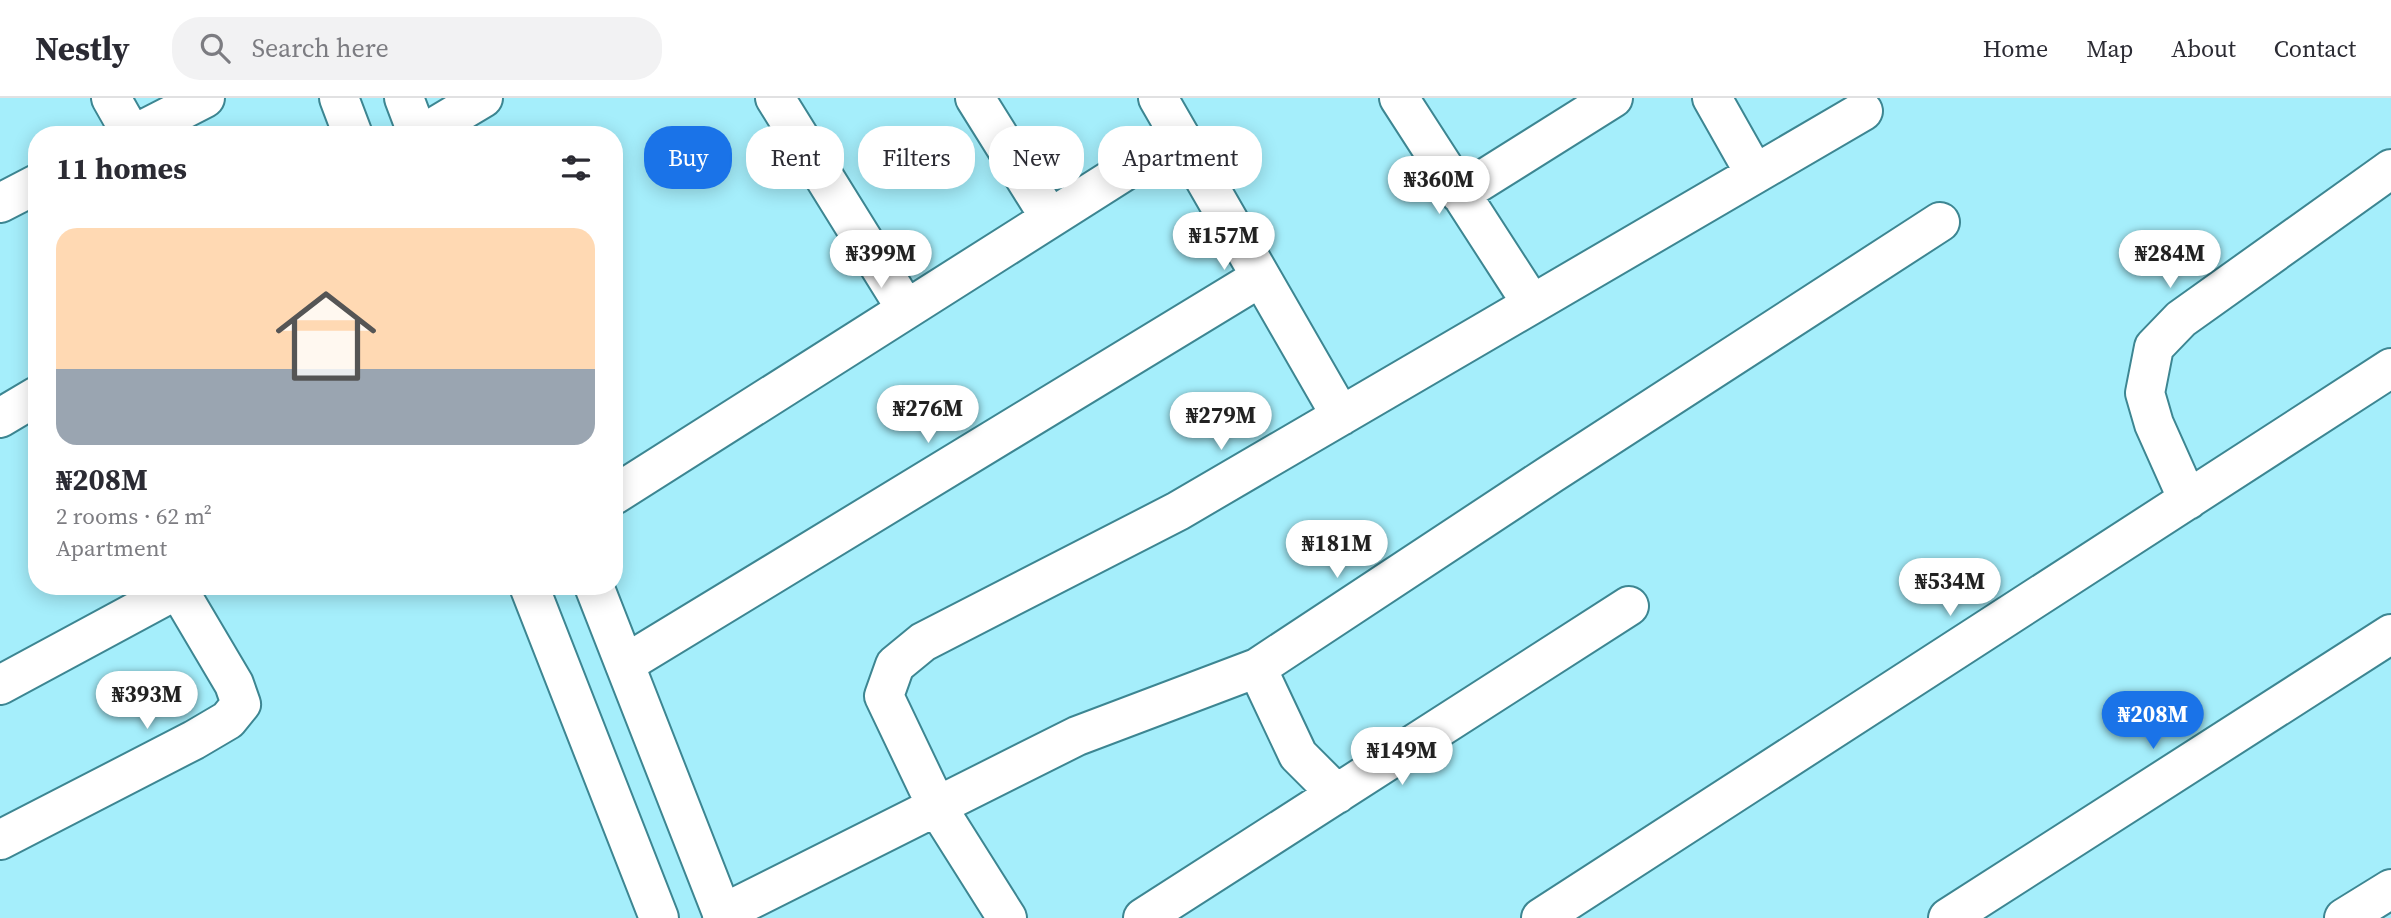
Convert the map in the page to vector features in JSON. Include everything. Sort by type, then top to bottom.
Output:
[{"type":"street","points":[[111,98],[128,126]]},
{"type":"street","points":[[151,126],[205,98]]},
{"type":"street","points":[[339,98],[350,126]]},
{"type":"street","points":[[404,98],[416,126]]},
{"type":"street","points":[[436,126],[484,98]]},
{"type":"street","points":[[775,98],[906,309]]},
{"type":"street","points":[[975,98],[1050,218]]},
{"type":"street","points":[[1158,98],[1174,126]]},
{"type":"street","points":[[1399,98],[1532,304]]},
{"type":"street","points":[[1460,194],[1614,98]]},
{"type":"street","points":[[1712,98],[1755,174]]},
{"type":"street","points":[[1007,918],[937,807],[884,696],[895,665],[923,642],[1178,512],[1863,111]]},
{"type":"street","points":[[2188,500],[2154,424],[2145,393],[2154,347],[2181,319],[2391,169]]},
{"type":"street","points":[[623,489],[1098,188]]},
{"type":"street","points":[[0,203],[28,189]]},
{"type":"street","points":[[1210,189],[1341,416]]},
{"type":"street","points":[[598,595],[723,916],[1077,736],[1257,668],[1940,222]]},
{"type":"street","points":[[625,664],[1261,277]]},
{"type":"street","points":[[1551,915],[2391,368]]},
{"type":"street","points":[[0,418],[28,401]]},
{"type":"street","points":[[0,685],[163,595]]},
{"type":"street","points":[[0,840],[194,740],[228,720],[241,704],[234,684],[182,595]]},
{"type":"street","points":[[533,595],[659,918]]},
{"type":"street","points":[[1143,918],[1629,606]]},
{"type":"street","points":[[1948,918],[2391,634]]},
{"type":"street","points":[[1257,668],[1298,755],[1337,794]]},
{"type":"street","points":[[2344,918],[2391,889]]}]
